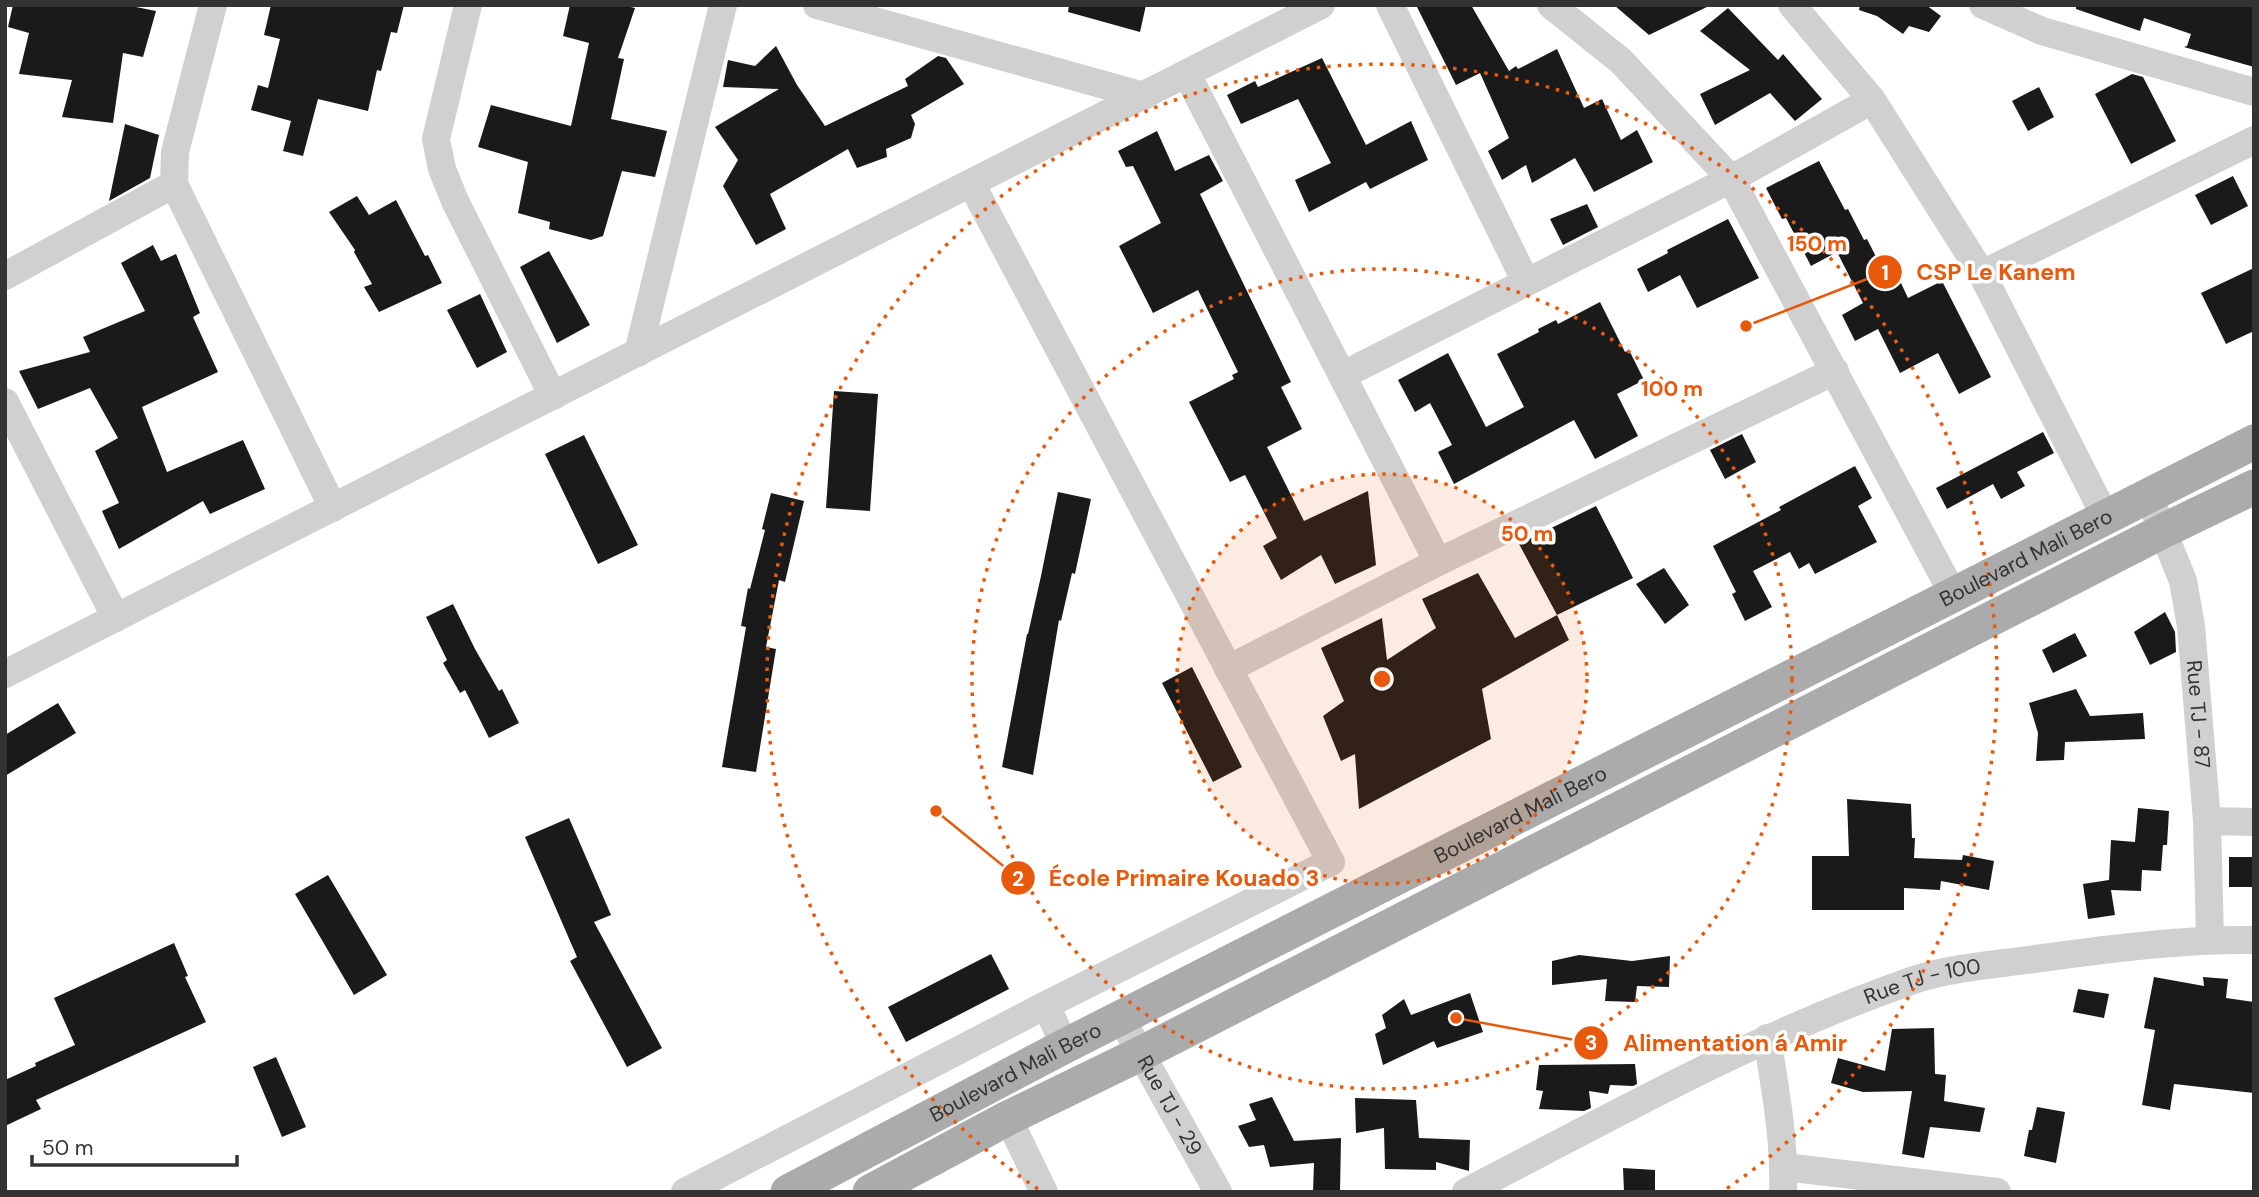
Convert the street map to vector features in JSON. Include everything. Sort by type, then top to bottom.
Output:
[{"type":"main road","name":"Boulevard Mali Bero","points":[[788,1192],[1065,1046],[2254,442]]},
{"type":"main road","name":"Boulevard Mali Bero","points":[[870,1192],[1008,1118],[1140,1054],[2254,487]]},
{"type":"street","points":[[213,5],[176,152],[174,184],[333,508]]},
{"type":"street","points":[[468,5],[436,139],[442,169],[455,201],[553,396]]},
{"type":"street","points":[[638,353],[723,5]]},
{"type":"street","points":[[817,5],[1144,96]]},
{"type":"street","points":[[5,674],[1321,5]]},
{"type":"street","points":[[1390,5],[1527,282]]},
{"type":"street","points":[[1551,5],[1621,61],[1731,178],[1953,594]]},
{"type":"street","points":[[1792,5],[1872,100],[1982,274],[2105,516]]},
{"type":"street","points":[[1983,5],[2042,31],[2254,92]]},
{"type":"street","points":[[1187,74],[1438,562]]},
{"type":"street","points":[[1343,375],[1731,178],[1872,100]]},
{"type":"street","points":[[1982,274],[2254,140]]},
{"type":"street","points":[[685,1192],[1046,1005],[1331,862],[971,183]]},
{"type":"street","points":[[5,276],[174,184]]},
{"type":"street","points":[[1228,669],[1438,562],[1835,372]]},
{"type":"street","points":[[5,402],[116,618]]},
{"type":"street","name":"Rue TJ - 87","points":[[2148,494],[2165,530],[2183,581],[2191,626],[2207,821],[2210,939]]},
{"type":"street","points":[[2207,821],[2254,822]]},
{"type":"street","name":"Rue TJ - 100","points":[[1466,1192],[1767,1038],[1919,979],[1966,968],[2054,956],[2210,939],[2254,940]]},
{"type":"street","points":[[1046,1005],[1065,1046]]},
{"type":"street","name":"Rue TJ - 29","points":[[1121,1018],[1218,1192]]},
{"type":"street","points":[[1767,1038],[1777,1099],[1784,1180],[1997,1192]]},
{"type":"street","points":[[1008,1118],[1044,1192]]},
{"type":"building","points":[[13,5],[126,5],[156,11],[143,57],[123,53],[113,123],[62,117],[72,80],[19,74],[29,33],[8,27]]},
{"type":"building","points":[[271,5],[404,5],[397,33],[391,32],[381,71],[377,70],[368,111],[318,99],[303,156],[283,151],[291,121],[251,110],[258,85],[268,88],[280,39],[264,35]]},
{"type":"building","points":[[570,5],[622,5],[635,8],[618,58],[624,59],[611,119],[667,131],[655,177],[622,171],[603,236],[591,240],[549,229],[550,222],[518,213],[528,162],[478,147],[491,105],[571,126],[589,43],[563,36]]},
{"type":"building","points":[[1069,5],[1146,5],[1140,32],[1068,12]]},
{"type":"building","points":[[1416,5],[1471,5],[1509,71],[1557,49],[1584,108],[1602,99],[1621,140],[1637,130],[1653,162],[1594,192],[1575,158],[1532,183],[1526,165],[1502,180],[1488,151],[1509,138],[1480,73],[1456,85]]},
{"type":"building","points":[[1614,5],[1711,5],[1649,35]]},
{"type":"building","points":[[1860,5],[1926,5],[1941,16],[1929,32],[1909,26],[1903,34],[1877,16],[1859,10]]},
{"type":"building","points":[[2076,5],[2254,5],[2254,67],[2184,47],[2187,46],[2191,34],[2144,18],[2140,31],[2076,9]]},
{"type":"building","points":[[1728,8],[1778,60],[1783,54],[1822,99],[1795,121],[1770,93],[1715,125],[1700,94],[1750,70],[1700,31]]},
{"type":"building","points":[[776,46],[797,85],[825,126],[908,86],[905,79],[938,56],[946,58],[964,84],[911,115],[915,124],[911,138],[886,149],[887,157],[857,168],[848,149],[770,194],[786,229],[756,245],[723,186],[738,160],[715,127],[779,89],[723,87],[728,60],[755,66]]},
{"type":"building","points":[[1322,58],[1366,145],[1411,121],[1428,160],[1370,189],[1366,182],[1309,212],[1295,180],[1331,163],[1298,99],[1241,124],[1227,95],[1255,81],[1258,87]]},
{"type":"building","points":[[2132,74],[2143,77],[2176,141],[2131,164],[2095,94]]},
{"type":"building","points":[[2039,87],[2054,117],[2028,131],[2012,101]]},
{"type":"building","points":[[125,124],[159,135],[150,178],[109,201]]},
{"type":"building","points":[[1157,131],[1175,171],[1209,155],[1223,181],[1200,194],[1291,382],[1281,387],[1302,429],[1267,447],[1304,521],[1368,491],[1376,565],[1335,584],[1321,555],[1281,580],[1263,546],[1277,538],[1245,475],[1230,482],[1189,402],[1234,379],[1232,375],[1238,372],[1198,290],[1153,313],[1119,246],[1161,223],[1133,166],[1126,167],[1118,151]]},
{"type":"building","points":[[1819,161],[1845,210],[1848,209],[1864,240],[1867,239],[1892,288],[1901,283],[1908,298],[1942,281],[1991,377],[1959,394],[1938,353],[1900,373],[1878,329],[1855,341],[1842,315],[1863,303],[1837,252],[1811,266],[1786,218],[1782,219],[1766,188]]},
{"type":"building","points":[[2233,176],[2248,206],[2211,225],[2195,195]]},
{"type":"building","points":[[357,196],[369,215],[396,200],[442,283],[379,312],[364,287],[372,284],[355,250],[329,212]]},
{"type":"building","points":[[1587,204],[1598,227],[1563,245],[1550,219]]},
{"type":"building","points":[[1728,219],[1759,278],[1697,308],[1680,275],[1648,292],[1637,269],[1668,253],[1667,250]]},
{"type":"building","points":[[153,245],[161,261],[176,254],[200,313],[193,317],[218,372],[142,407],[167,472],[243,440],[265,489],[210,514],[203,501],[119,549],[102,511],[119,503],[95,451],[118,438],[90,388],[38,409],[19,371],[90,352],[83,337],[145,311],[121,263]]},
{"type":"building","points":[[549,251],[590,325],[557,343],[520,267]]},
{"type":"building","points":[[2254,268],[2254,331],[2226,344],[2201,293]]},
{"type":"building","points":[[480,294],[507,352],[477,368],[447,310]]},
{"type":"building","points":[[1600,302],[1625,352],[1629,350],[1644,380],[1617,394],[1638,436],[1595,459],[1574,420],[1454,484],[1438,452],[1452,445],[1430,403],[1415,412],[1398,380],[1448,353],[1486,427],[1524,407],[1497,354],[1539,332],[1538,329],[1556,320],[1558,324]]},
{"type":"building","points":[[834,391],[878,394],[870,511],[826,508]]},
{"type":"building","points":[[2043,432],[2054,453],[2017,472],[2025,486],[2001,499],[1993,484],[1947,509],[1936,488]]},
{"type":"building","points":[[1742,434],[1756,462],[1725,479],[1710,450]]},
{"type":"building","points":[[584,435],[638,545],[598,564],[545,454]]},
{"type":"building","points":[[1855,466],[1872,498],[1858,506],[1877,542],[1815,574],[1809,563],[1799,569],[1790,552],[1753,571],[1772,607],[1745,621],[1732,594],[1736,592],[1713,546]]},
{"type":"building","points":[[1058,492],[1091,499],[1075,574],[1072,573],[1061,621],[1059,620],[1033,775],[1002,767]]},
{"type":"building","points":[[771,493],[804,501],[785,582],[779,580],[766,647],[776,649],[756,772],[722,767],[746,627],[741,626],[748,588],[750,589],[765,530],[762,529]]},
{"type":"building","points":[[1596,506],[1633,578],[1557,615],[1519,544]]},
{"type":"building","points":[[1664,568],[1689,605],[1665,624],[1636,584]]},
{"type":"building","points":[[1478,573],[1515,638],[1557,615],[1569,640],[1482,689],[1491,739],[1359,809],[1355,754],[1341,761],[1323,716],[1344,701],[1321,648],[1382,618],[1387,660],[1436,628],[1422,599]]},
{"type":"building","points":[[453,604],[475,649],[499,691],[502,689],[519,723],[489,738],[465,690],[460,693],[443,663],[447,660],[426,617]]},
{"type":"building","points":[[2165,612],[2175,632],[2176,652],[2150,665],[2134,632]]},
{"type":"building","points":[[2075,633],[2087,656],[2053,673],[2042,650]]},
{"type":"building","points":[[1192,667],[1242,767],[1213,782],[1162,683]]},
{"type":"building","points":[[2076,689],[2090,716],[2143,713],[2145,739],[2065,742],[2064,760],[2036,761],[2038,733],[2029,703]]},
{"type":"building","points":[[58,703],[76,733],[5,776],[5,735]]},
{"type":"building","points":[[1847,799],[1911,804],[1912,838],[1915,838],[1914,858],[1962,860],[1963,855],[1994,861],[1989,890],[1941,881],[1940,890],[1904,888],[1904,910],[1812,910],[1812,856],[1849,856]]},
{"type":"building","points":[[2138,808],[2169,811],[2167,845],[2163,845],[2161,871],[2142,870],[2141,891],[2111,890],[2115,915],[2088,919],[2083,884],[2109,880],[2111,840],[2135,842]]},
{"type":"building","points":[[569,818],[611,915],[594,922],[662,1048],[627,1067],[570,961],[577,957],[525,837]]},
{"type":"building","points":[[2229,857],[2254,857],[2254,887],[2229,887]]},
{"type":"building","points":[[328,875],[387,975],[354,995],[295,894]]},
{"type":"building","points":[[174,943],[188,976],[185,977],[206,1022],[36,1100],[41,1109],[5,1126],[5,1080],[75,1045],[54,998]]},
{"type":"building","points":[[991,954],[1009,989],[906,1042],[888,1007]]},
{"type":"building","points":[[1579,955],[1632,961],[1670,956],[1669,987],[1637,986],[1635,1002],[1605,1001],[1607,979],[1552,985],[1552,961]]},
{"type":"building","points":[[2154,977],[2204,986],[2203,977],[2228,979],[2226,998],[2254,1002],[2254,1093],[2174,1084],[2170,1110],[2142,1105],[2155,1030],[2144,1028]]},
{"type":"building","points":[[2078,989],[2109,994],[2104,1018],[2073,1012]]},
{"type":"building","points":[[1470,993],[1483,1032],[1437,1048],[1434,1041],[1383,1065],[1375,1034],[1386,1028],[1382,1015],[1404,999],[1411,1015]]},
{"type":"building","points":[[1934,1028],[1935,1074],[1946,1075],[1944,1101],[1985,1108],[1980,1132],[1930,1127],[1924,1158],[1902,1154],[1912,1091],[1863,1092],[1831,1083],[1838,1058],[1885,1071],[1892,1029]]},
{"type":"building","points":[[276,1057],[306,1127],[282,1137],[253,1067]]},
{"type":"building","points":[[1635,1064],[1637,1084],[1610,1085],[1608,1094],[1589,1091],[1591,1108],[1584,1111],[1539,1109],[1543,1091],[1536,1090],[1539,1065]]},
{"type":"building","points":[[1272,1097],[1294,1141],[1341,1138],[1340,1192],[1313,1192],[1314,1163],[1270,1167],[1264,1145],[1249,1147],[1238,1126],[1256,1120],[1249,1104]]},
{"type":"building","points":[[1355,1098],[1416,1100],[1419,1138],[1470,1140],[1469,1171],[1436,1162],[1436,1170],[1385,1169],[1384,1128],[1356,1133]]},
{"type":"building","points":[[2037,1107],[2065,1112],[2056,1163],[2024,1156]]},
{"type":"building","points":[[1623,1168],[1655,1170],[1655,1192],[1624,1192]]},
{"type":"place","name":"CSP Le Kanem","points":[[1746,326]]},
{"type":"place","name":"École Primaire Kouado 3","points":[[936,811]]},
{"type":"place","name":"Alimentation á Amir","points":[[1456,1018]]}]
